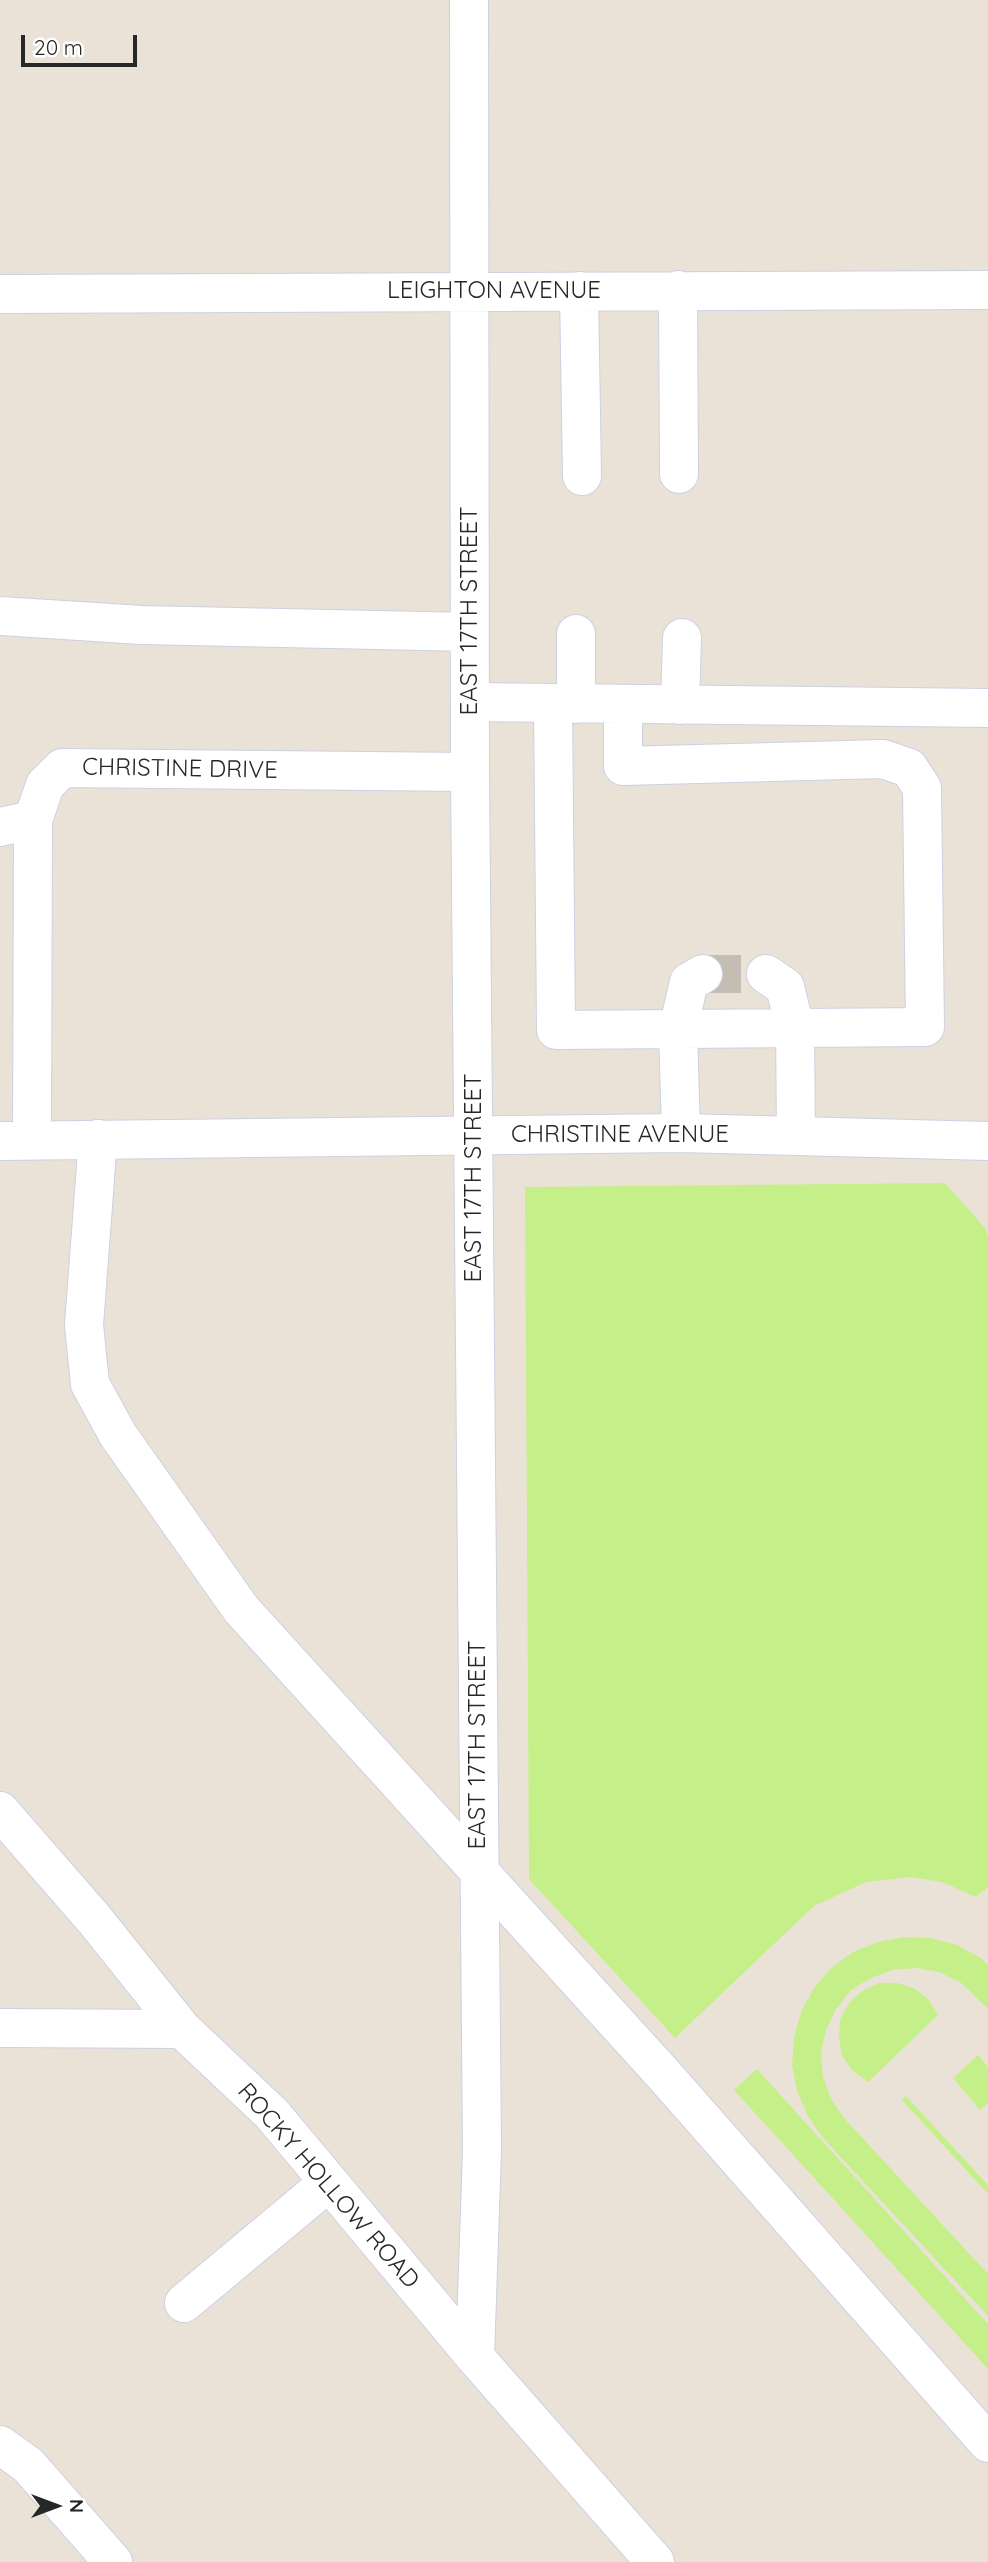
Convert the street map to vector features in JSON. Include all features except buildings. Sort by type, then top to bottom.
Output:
[{"type":"street","name":"EAST 17TH STREET","points":[[469,0],[470,772],[482,2150],[475,2357]]},
{"type":"street","points":[[678,290],[679,474]]},
{"type":"street","name":"LEIGHTON AVENUE","points":[[0,294],[988,290]]},
{"type":"street","points":[[579,291],[582,476]]},
{"type":"street","points":[[0,617],[142,625],[470,632]]},
{"type":"street","points":[[576,634],[564,703],[556,1030],[925,1027],[922,788],[909,768],[883,759],[623,766],[623,704]]},
{"type":"street","points":[[680,705],[682,638]]},
{"type":"street","points":[[470,702],[988,708]]},
{"type":"street","points":[[830,706],[831,760]]},
{"type":"street","name":"CHRISTINE DRIVE","points":[[16,1141],[16,824],[45,785],[62,768],[470,772]]},
{"type":"street","points":[[681,1133],[678,1029],[689,982],[703,974]]},
{"type":"street","points":[[765,974],[785,987],[795,1028],[796,1136]]},
{"type":"street","name":"CHRISTINE AVENUE","points":[[16,1141],[681,1133],[988,1141]]},
{"type":"street","points":[[97,1139],[84,1325],[90,1384],[118,1435],[241,1609],[479,1874],[664,2074],[988,2443]]},
{"type":"street","name":"ROCKY HOLLOW ROAD","points":[[0,1811],[94,1919],[182,2029],[272,2114],[475,2357],[655,2562]]},
{"type":"street","points":[[0,2028],[182,2029]]},
{"type":"street","points":[[184,2303],[329,2182]]},
{"type":"street","points":[[0,2445],[28,2465],[113,2562]]},
{"type":"green space","points":[[945,1183],[985,1228],[988,1236],[988,1887],[976,1897],[942,1882],[911,1877],[866,1882],[814,1906],[675,2038],[529,1879],[525,1187]]},
{"type":"green space","points":[[904,1937],[931,1938],[957,1945],[981,1958],[988,1965],[988,2009],[960,1982],[939,1972],[916,1968],[893,1970],[871,1978],[851,1990],[836,2009],[826,2030],[821,2053],[823,2077],[831,2099],[844,2118],[988,2274],[988,2316],[823,2138],[808,2116],[797,2091],[792,2065],[794,2038],[801,2012],[814,1988],[831,1968],[853,1952],[878,1942]]},
{"type":"green space","points":[[879,1983],[897,1983],[914,1988],[929,2000],[938,2015],[868,2082],[853,2071],[842,2056],[840,2020],[849,2003],[862,1991]]},
{"type":"green space","points":[[978,2055],[988,2067],[988,2103],[980,2110],[953,2078]]},
{"type":"green space","points":[[757,2069],[988,2324],[988,2369],[734,2090]]},
{"type":"green space","points":[[906,2096],[988,2185],[988,2194],[902,2100]]},
{"type":"tunnel","points":[[703,974],[766,974]]}]
